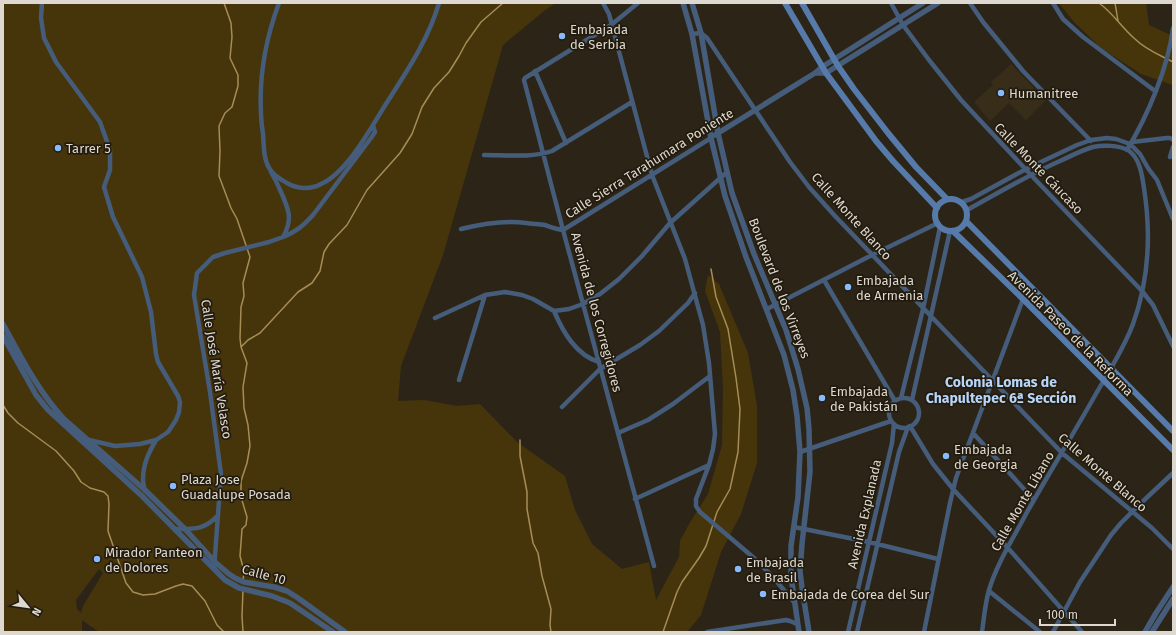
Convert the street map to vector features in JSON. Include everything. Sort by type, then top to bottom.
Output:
[{"type":"main road","points":[[785,3],[822,67],[880,146],[937,208]]},
{"type":"main road","points":[[802,3],[838,66],[888,133],[916,167],[947,199]]},
{"type":"main road","points":[[947,199],[962,202],[967,210],[966,221],[963,226],[952,231],[945,230],[939,225],[935,216],[937,208],[947,199]]},
{"type":"main road","name":"Avenida Paseo de la Reforma","points":[[966,221],[1173,431]]},
{"type":"main road","name":"Avenida Paseo de la Reforma","points":[[952,231],[1023,299],[1173,450]]},
{"type":"street","points":[[42,3],[44,38],[56,62],[100,122],[110,150],[110,170],[104,187],[114,217],[142,277],[151,312],[157,358],[180,402],[176,420],[168,432],[156,440],[140,444],[115,446],[87,440]]},
{"type":"street","points":[[279,3],[268,40],[264,66],[261,114],[264,150],[267,163],[287,204],[290,214],[287,229],[283,237]]},
{"type":"street","points":[[272,172],[289,184],[304,188],[322,184],[332,178],[340,170],[373,125],[402,79],[426,36],[439,3]]},
{"type":"street","points":[[604,3],[609,14],[652,175],[685,259],[705,332],[715,434],[713,450],[696,499],[696,506],[700,512],[732,538],[768,572],[794,602]]},
{"type":"street","points":[[566,143],[535,72],[612,25],[638,3]]},
{"type":"street","name":"Boulevard de los Virreyes","points":[[683,3],[692,34],[711,138],[725,196],[746,257],[784,355],[797,416],[800,452],[798,497],[791,546],[791,563],[794,602],[799,632]]},
{"type":"street","name":"Boulevard de los Virreyes","points":[[692,3],[701,33],[718,133],[732,193],[754,254],[786,330],[798,369],[806,408],[810,449],[810,480],[800,571],[809,632]]},
{"type":"street","name":"Calle Monte Cáucaso","points":[[891,3],[903,25],[961,100],[1142,291],[1153,305],[1173,346]]},
{"type":"street","name":"Calle Sierra Tarahumara Poniente","points":[[461,228],[501,222],[524,222],[563,230],[815,73],[822,67],[923,3]]},
{"type":"street","points":[[815,73],[826,73],[938,3]]},
{"type":"street","points":[[970,3],[1023,71],[1091,140],[1095,147]]},
{"type":"street","points":[[1053,3],[1063,19],[1083,37],[1155,91]]},
{"type":"street","points":[[967,210],[1030,174],[1081,151],[1095,147],[1110,146],[1127,150],[1160,78],[1166,61],[1173,29]]},
{"type":"street","points":[[692,34],[701,33]]},
{"type":"street","name":"Calle Monte Blanco","points":[[701,33],[707,38],[790,162],[809,187],[835,216],[1062,453],[1152,528],[1173,549]]},
{"type":"street","name":"Avenida de los Corregidores","points":[[535,72],[525,78],[525,84],[600,369],[654,566]]},
{"type":"street","points":[[484,155],[544,154],[566,143],[632,102]]},
{"type":"street","name":"Calle José María Velasco","points":[[214,569],[221,474],[210,392],[194,294],[197,274],[213,257],[266,243],[296,231],[304,225],[313,216],[371,138],[375,132],[373,125]]},
{"type":"street","points":[[962,202],[971,199],[1026,169],[1091,140],[1107,138],[1131,143],[1167,138],[1173,140]]},
{"type":"street","points":[[1131,143],[1157,180],[1173,219]]},
{"type":"street","points":[[1170,157],[1173,147]]},
{"type":"street","name":"Calle Monte Líbano","points":[[982,632],[989,591],[1000,563],[1034,500],[1104,382],[1128,335],[1135,317],[1146,274],[1148,241],[1146,201],[1140,170],[1136,159],[1127,150]]},
{"type":"street","points":[[1140,170],[1148,168]]},
{"type":"street","points":[[435,318],[485,295],[505,292],[522,295],[533,299],[554,311],[569,310],[583,304],[600,294],[619,279],[642,256],[670,223],[727,172]]},
{"type":"street","points":[[767,309],[872,255],[939,225]]},
{"type":"street","points":[[901,398],[923,309],[939,225]]},
{"type":"street","points":[[912,400],[952,231]]},
{"type":"street","points":[[824,280],[895,401]]},
{"type":"street","points":[[562,407],[600,369],[640,345],[659,331],[688,303],[695,293]]},
{"type":"street","points":[[459,380],[485,295]]},
{"type":"street","points":[[924,632],[953,489],[972,433],[1023,299]]},
{"type":"street","points":[[554,311],[559,324],[582,354],[599,362]]},
{"type":"street","name":"Calle 10","points":[[3,324],[23,363],[47,400],[64,419],[145,490],[228,574],[242,581],[287,591],[345,632]]},
{"type":"street","name":"Calle 10","points":[[3,336],[36,395],[45,407],[142,496],[214,569],[230,583],[242,589],[272,596],[290,603],[333,632]]},
{"type":"street","points":[[618,433],[655,416],[710,376]]},
{"type":"street","points":[[901,398],[912,400],[919,411],[917,420],[909,426],[902,427],[893,422],[889,413],[890,408],[895,401],[901,398]]},
{"type":"street","points":[[800,452],[893,422]]},
{"type":"street","name":"Avenida Explanada","points":[[848,632],[892,443],[893,422]]},
{"type":"street","points":[[909,426],[933,464],[953,489],[1008,548],[1082,632]]},
{"type":"street","name":"Avenida Explanada","points":[[857,632],[901,444],[909,426]]},
{"type":"street","points":[[972,433],[1034,500]]},
{"type":"street","points":[[142,496],[145,490],[143,480],[147,458],[156,440]]},
{"type":"street","points":[[635,499],[709,465]]},
{"type":"street","points":[[1053,632],[1080,582],[1111,535],[1132,512],[1173,474]]},
{"type":"street","points":[[175,529],[206,526],[218,515]]},
{"type":"street","points":[[794,527],[877,543],[938,559]]},
{"type":"street","points":[[1145,632],[1173,587]]},
{"type":"street","points":[[989,591],[1040,632]]},
{"type":"street","points":[[1152,632],[1173,599]]},
{"type":"street","points":[[707,632],[786,620],[797,624]]},
{"type":"shaded area","points":[[3,3],[556,3],[503,45],[443,255],[401,366],[398,401],[424,400],[457,406],[480,404],[517,442],[565,476],[575,510],[592,544],[622,569],[649,562],[656,600],[679,557],[680,541],[708,494],[722,445],[723,387],[720,332],[705,291],[708,275],[719,284],[748,353],[757,406],[757,463],[741,514],[721,552],[701,615],[687,632],[99,632],[82,620],[82,631],[80,632],[3,632]],"holes":[[[99,569],[103,573],[83,606],[81,613],[77,609],[76,600]]]},
{"type":"shaded area","points":[[1059,3],[1146,3],[1149,25],[1173,36],[1173,85],[1141,74],[1101,48],[1074,22]]},
{"type":"shaded area","name":"Humanitree","points":[[1011,64],[1046,100],[1026,120],[1009,103],[990,121],[974,102],[993,85],[991,82]]},
{"type":"waterway","points":[[224,3],[231,23],[232,37],[230,58],[238,75],[238,86],[232,107],[225,113],[219,126],[219,176],[231,208],[237,219],[250,257],[243,283],[244,296],[241,307],[240,338],[241,347],[247,363],[243,387],[244,408],[248,425],[250,446],[247,463],[241,481],[241,497],[247,517],[246,525],[242,529],[240,556],[244,571],[243,581]]},
{"type":"waterway","points":[[241,347],[248,340],[260,333],[298,292],[312,283],[320,271],[324,252],[329,244],[347,225],[367,190],[400,153],[412,134],[422,107],[434,88],[449,72],[466,43],[481,22],[503,3]]},
{"type":"waterway","points":[[1099,3],[1109,11],[1139,43],[1173,62]]},
{"type":"waterway","points":[[1115,3],[1118,21]]},
{"type":"waterway","points":[[663,632],[677,592],[706,546],[717,512],[730,489],[738,452],[740,409],[736,378],[728,329],[716,297],[711,269]]},
{"type":"waterway","points":[[3,405],[8,413],[18,423],[56,451],[74,471],[81,482],[90,488],[104,492],[108,496],[108,531],[126,583],[133,592],[143,595],[155,594],[183,584],[192,586],[205,601],[217,625],[224,632]]},
{"type":"waterway","points":[[520,440],[520,456],[527,492],[527,509],[533,543],[538,553],[542,576],[551,609],[551,632]]},
{"type":"waterway","points":[[243,590],[243,632]]},
{"type":"place","name":"Embajada de Serbia","points":[[562,36]]},
{"type":"place","name":"Humanitree","points":[[1001,93]]},
{"type":"place","name":"Tarrer 5","points":[[58,148]]},
{"type":"place","name":"Embajada de Armenia","points":[[848,287]]},
{"type":"place","name":"Embajada de Pakistán","points":[[822,398]]},
{"type":"place","name":"Embajada de Georgia","points":[[946,456]]},
{"type":"place","name":"Plaza Jose Guadalupe Posada","points":[[173,486]]},
{"type":"place","name":"Mirador Panteon de Dolores","points":[[97,559]]},
{"type":"place","name":"Embajada de Brasil","points":[[738,569]]},
{"type":"place","name":"Embajada de Corea del Sur","points":[[763,594]]},
{"type":"district","name":"Colonia Lomas de Chapultepec 6ª Sección","points":[[1001,390]]}]
